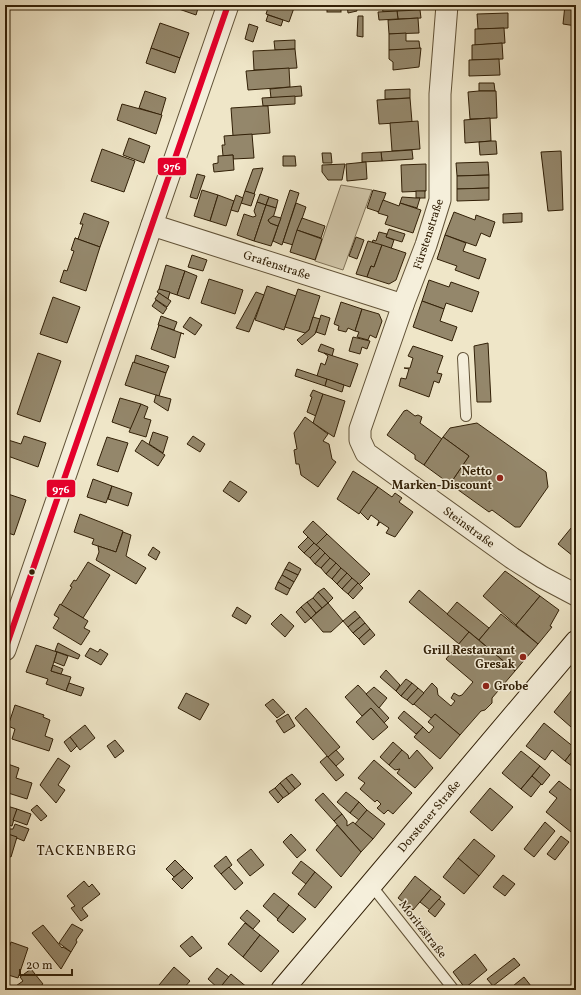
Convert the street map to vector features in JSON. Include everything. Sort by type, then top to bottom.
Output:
[{"type":"main road","name":"Dorstener Straße","points":[[282,990],[576,642]]},
{"type":"street","points":[[5,650],[228,5]]},
{"type":"street","name":"Fürstenstraße","points":[[366,453],[360,440],[360,429],[426,245],[441,194],[440,94],[447,5]]},
{"type":"street","name":"Grafenstraße","points":[[152,225],[403,306]]},
{"type":"street","name":"Steinstraße","points":[[366,453],[512,558],[575,594]]},
{"type":"lane","points":[[463,358],[466,416]]},
{"type":"lane","name":"Moritzstraße","points":[[371,885],[454,990]]},
{"type":"shaded area","points":[[341,185],[372,190],[343,270],[315,261]]},
{"type":"building","points":[[177,5],[199,5],[196,15],[176,8]]},
{"type":"building","points":[[269,5],[295,5],[289,22],[266,14]]},
{"type":"building","points":[[327,5],[341,5],[341,12],[327,12]]},
{"type":"building","points":[[347,5],[356,5],[357,11],[348,13]]},
{"type":"building","points":[[382,5],[405,5],[406,11],[383,12]]},
{"type":"building","points":[[565,5],[576,7],[576,26],[563,24]]},
{"type":"building","points":[[420,10],[421,18],[398,19],[397,11]]},
{"type":"building","points":[[397,11],[398,19],[379,20],[378,12]]},
{"type":"building","points":[[508,13],[508,28],[478,29],[477,14]]},
{"type":"building","points":[[268,15],[283,20],[281,26],[266,21]]},
{"type":"building","points":[[358,16],[363,16],[363,37],[357,36]]},
{"type":"building","points":[[418,18],[419,33],[389,34],[388,20]]},
{"type":"building","points":[[160,23],[189,33],[180,58],[151,48]]},
{"type":"building","points":[[249,24],[258,27],[253,42],[245,39]]},
{"type":"building","points":[[504,28],[505,43],[475,45],[475,29]]},
{"type":"building","points":[[406,33],[406,41],[419,41],[420,49],[389,50],[389,34]]},
{"type":"building","points":[[295,40],[295,49],[275,50],[274,41]]},
{"type":"building","points":[[502,43],[503,59],[472,60],[472,45]]},
{"type":"building","points":[[151,48],[180,58],[175,73],[146,63]]},
{"type":"building","points":[[421,48],[419,67],[393,70],[393,62],[389,59],[389,50]]},
{"type":"building","points":[[295,49],[297,68],[254,70],[253,51]]},
{"type":"building","points":[[499,59],[500,75],[469,76],[469,60]]},
{"type":"building","points":[[289,68],[290,87],[248,90],[246,71]]},
{"type":"building","points":[[479,83],[494,83],[495,91],[479,91]]},
{"type":"building","points":[[301,86],[302,96],[271,98],[270,89]]},
{"type":"building","points":[[410,89],[410,98],[385,99],[385,90]]},
{"type":"building","points":[[145,91],[166,98],[161,115],[139,108]]},
{"type":"building","points":[[496,91],[497,118],[470,119],[468,92]]},
{"type":"building","points":[[295,96],[295,104],[263,106],[262,98]]},
{"type":"building","points":[[410,98],[412,122],[379,124],[377,100]]},
{"type":"building","points":[[122,104],[162,115],[156,134],[117,120]]},
{"type":"building","points":[[268,106],[270,133],[233,136],[231,108]]},
{"type":"building","points":[[490,118],[491,141],[465,143],[464,120]]},
{"type":"building","points":[[418,121],[420,149],[392,151],[390,123]]},
{"type":"building","points":[[252,134],[254,158],[233,159],[233,155],[223,156],[222,145],[225,145],[224,136]]},
{"type":"building","points":[[129,138],[150,146],[144,163],[123,155]]},
{"type":"building","points":[[496,141],[497,154],[480,155],[479,142]]},
{"type":"building","points":[[102,149],[135,161],[124,192],[91,181]]},
{"type":"building","points":[[412,150],[413,159],[382,161],[381,152]]},
{"type":"building","points":[[561,151],[563,210],[548,211],[541,152]]},
{"type":"building","points":[[381,152],[382,161],[362,162],[362,153]]},
{"type":"building","points":[[322,153],[331,153],[332,163],[323,163]]},
{"type":"building","points":[[233,155],[234,170],[214,172],[213,164],[218,163],[218,156]]},
{"type":"building","points":[[283,156],[295,156],[296,166],[283,166]]},
{"type":"building","points":[[366,162],[367,179],[347,181],[346,164]]},
{"type":"building","points":[[488,162],[489,175],[457,176],[456,163]]},
{"type":"building","points":[[345,164],[342,180],[328,180],[322,172],[322,165]]},
{"type":"building","points":[[426,164],[426,191],[402,192],[401,165]]},
{"type":"building","points":[[263,168],[254,194],[245,191],[253,169]]},
{"type":"building","points":[[197,174],[205,176],[197,199],[190,197]]},
{"type":"building","points":[[489,175],[489,188],[457,189],[457,176]]},
{"type":"building","points":[[489,188],[489,200],[457,201],[457,189]]},
{"type":"building","points":[[202,190],[218,195],[210,221],[194,216]]},
{"type":"building","points":[[290,190],[299,193],[282,245],[273,241]]},
{"type":"building","points":[[373,190],[386,193],[379,212],[367,208]]},
{"type":"building","points":[[245,191],[255,194],[251,206],[241,203]]},
{"type":"building","points":[[416,191],[425,191],[425,198],[416,198]]},
{"type":"building","points":[[260,194],[269,197],[266,205],[257,202]]},
{"type":"building","points":[[218,195],[234,201],[226,226],[210,221]]},
{"type":"building","points":[[236,195],[243,198],[238,212],[231,210]]},
{"type":"building","points":[[269,197],[278,200],[276,208],[266,205]]},
{"type":"building","points":[[402,197],[420,198],[417,208],[400,203]]},
{"type":"building","points":[[383,200],[399,206],[400,203],[421,210],[413,233],[385,224],[388,216],[378,213]]},
{"type":"building","points":[[257,202],[266,205],[254,241],[237,235],[244,214],[253,217],[256,216],[254,211]]},
{"type":"building","points":[[296,203],[306,207],[293,245],[283,242]]},
{"type":"building","points":[[266,205],[276,208],[273,218],[268,220],[270,223],[278,226],[271,246],[254,241]]},
{"type":"building","points":[[454,212],[475,220],[476,215],[495,222],[490,237],[481,233],[476,246],[445,235]]},
{"type":"building","points":[[84,213],[109,222],[100,247],[75,238],[78,239],[83,224],[80,224]]},
{"type":"building","points":[[522,213],[522,222],[503,223],[503,214]]},
{"type":"building","points":[[273,216],[281,218],[278,226],[270,223],[268,220]]},
{"type":"building","points":[[302,218],[325,226],[321,238],[297,230]]},
{"type":"building","points":[[389,229],[405,234],[402,242],[386,237]]},
{"type":"building","points":[[297,230],[322,239],[315,260],[290,252]]},
{"type":"building","points":[[379,232],[387,234],[386,237],[394,240],[391,249],[372,243],[373,240],[376,241]]},
{"type":"building","points":[[445,235],[466,243],[463,251],[486,259],[479,279],[455,270],[457,266],[437,259]]},
{"type":"building","points":[[356,237],[364,240],[357,259],[349,256]]},
{"type":"building","points":[[75,238],[100,247],[86,291],[60,282],[64,270],[67,271],[74,251],[71,250]]},
{"type":"building","points":[[368,241],[382,245],[374,267],[371,266],[367,277],[356,274]]},
{"type":"building","points":[[382,245],[406,253],[396,280],[389,284],[367,277],[371,266],[374,267]]},
{"type":"building","points":[[192,255],[207,260],[203,271],[188,267]]},
{"type":"building","points":[[166,265],[185,271],[177,295],[159,289]]},
{"type":"building","points":[[185,271],[197,276],[189,299],[177,295]]},
{"type":"building","points":[[209,279],[243,290],[235,314],[201,303]]},
{"type":"building","points":[[429,280],[449,287],[451,282],[479,292],[472,312],[446,303],[444,309],[422,301]]},
{"type":"building","points":[[267,286],[296,296],[284,330],[255,320]]},
{"type":"building","points":[[159,289],[170,292],[168,299],[157,292]]},
{"type":"building","points":[[298,289],[320,296],[309,330],[305,333],[285,327]]},
{"type":"building","points":[[256,292],[264,295],[249,332],[236,328]]},
{"type":"building","points":[[159,293],[171,301],[167,307],[155,299]]},
{"type":"building","points":[[53,297],[80,307],[67,343],[40,334]]},
{"type":"building","points":[[156,300],[167,308],[163,314],[152,306]]},
{"type":"building","points":[[422,301],[444,309],[440,321],[457,327],[452,341],[413,327]]},
{"type":"building","points":[[341,302],[362,309],[355,331],[348,328],[346,332],[338,330],[339,326],[334,324]]},
{"type":"building","points":[[362,309],[379,314],[382,321],[376,338],[370,335],[368,340],[357,337],[359,332],[355,331]]},
{"type":"building","points":[[321,315],[330,318],[325,335],[316,332]]},
{"type":"building","points":[[161,316],[177,322],[174,330],[158,325]]},
{"type":"building","points":[[190,317],[202,325],[195,335],[183,327]]},
{"type":"building","points":[[313,317],[320,319],[315,334],[302,345],[297,340],[309,330]]},
{"type":"building","points":[[159,325],[184,334],[181,333],[175,358],[151,349]]},
{"type":"building","points":[[353,337],[370,341],[367,349],[362,347],[360,354],[349,351]]},
{"type":"building","points":[[488,343],[491,402],[477,402],[474,346]]},
{"type":"building","points":[[321,344],[334,349],[332,356],[318,351]]},
{"type":"building","points":[[413,346],[443,356],[437,373],[442,374],[439,383],[434,381],[429,397],[399,386],[401,378],[406,379],[409,369],[404,368],[410,368],[413,358],[408,356]]},
{"type":"building","points":[[38,353],[61,361],[40,422],[17,414]]},
{"type":"building","points":[[324,353],[358,364],[350,387],[317,376],[321,363],[325,365],[328,356]]},
{"type":"building","points":[[136,355],[169,366],[166,373],[134,363]]},
{"type":"building","points":[[133,362],[166,373],[159,396],[125,385]]},
{"type":"building","points":[[297,369],[327,379],[325,386],[295,376]]},
{"type":"building","points":[[327,379],[344,385],[342,392],[325,386]]},
{"type":"building","points":[[313,390],[323,394],[316,416],[307,412],[312,397],[310,396]]},
{"type":"building","points":[[323,394],[345,401],[334,437],[313,423]]},
{"type":"building","points":[[156,395],[171,399],[168,411],[154,402]]},
{"type":"building","points":[[120,398],[141,404],[132,429],[112,422]]},
{"type":"building","points":[[141,404],[148,407],[144,418],[151,420],[146,437],[129,432]]},
{"type":"building","points":[[407,410],[415,416],[418,415],[422,417],[420,423],[442,439],[424,465],[415,459],[415,455],[387,435],[404,411]]},
{"type":"building","points":[[305,417],[328,434],[323,441],[329,444],[332,459],[336,462],[318,487],[301,475],[299,464],[296,464],[294,450],[297,449],[294,433]]},
{"type":"building","name":"Netto Marken-Discount","points":[[477,423],[546,472],[548,487],[520,527],[515,527],[492,510],[489,512],[450,484],[469,456],[443,437],[450,428]]},
{"type":"building","points":[[153,432],[168,437],[163,453],[149,444]]},
{"type":"building","points":[[24,436],[46,443],[38,467],[5,455],[5,439],[21,444]]},
{"type":"building","points":[[193,436],[205,444],[200,452],[187,444]]},
{"type":"building","points":[[107,437],[128,443],[118,472],[97,465]]},
{"type":"building","points":[[443,437],[469,456],[450,484],[424,465]]},
{"type":"building","points":[[142,440],[165,455],[158,466],[135,451]]},
{"type":"building","points":[[353,471],[378,487],[359,514],[337,499]]},
{"type":"building","points":[[93,479],[112,486],[106,503],[87,497]]},
{"type":"building","points":[[230,481],[247,492],[239,502],[223,491]]},
{"type":"building","points":[[112,486],[132,493],[128,506],[108,499]]},
{"type":"building","points":[[378,487],[392,497],[395,493],[402,498],[399,502],[413,512],[395,537],[386,533],[389,528],[380,522],[377,526],[379,521],[371,515],[368,520],[360,512]]},
{"type":"building","points":[[5,493],[26,500],[14,535],[5,532]]},
{"type":"building","points":[[80,514],[123,531],[116,552],[92,544],[94,539],[74,532]]},
{"type":"building","points":[[313,521],[327,534],[316,545],[303,532]]},
{"type":"building","points":[[576,522],[576,553],[573,556],[558,544]]},
{"type":"building","points":[[123,532],[131,535],[126,556],[146,568],[136,584],[96,560],[99,552],[98,546],[116,552]]},
{"type":"building","points":[[327,534],[370,574],[359,585],[316,545]]},
{"type":"building","points":[[308,537],[314,543],[304,553],[298,547]]},
{"type":"building","points":[[314,543],[320,548],[310,558],[304,553]]},
{"type":"building","points":[[153,547],[160,552],[156,560],[148,555]]},
{"type":"building","points":[[320,548],[325,553],[315,564],[310,558]]},
{"type":"building","points":[[325,553],[330,558],[321,568],[315,564]]},
{"type":"building","points":[[330,558],[336,563],[326,574],[321,568]]},
{"type":"building","points":[[88,562],[110,575],[83,618],[61,605],[72,587],[70,586],[74,580],[76,581]]},
{"type":"building","points":[[289,562],[301,569],[298,575],[285,569]]},
{"type":"building","points":[[336,563],[341,568],[332,579],[326,574]]},
{"type":"building","points":[[341,568],[347,573],[337,584],[332,579]]},
{"type":"building","points":[[285,569],[298,575],[294,582],[282,575]]},
{"type":"building","points":[[505,571],[540,596],[516,625],[483,596]]},
{"type":"building","points":[[347,573],[352,578],[342,589],[337,584]]},
{"type":"building","points":[[282,575],[294,582],[290,589],[278,582]]},
{"type":"building","points":[[352,578],[358,583],[348,594],[342,589]]},
{"type":"building","points":[[278,582],[290,589],[287,595],[275,589]]},
{"type":"building","points":[[358,583],[363,588],[353,599],[348,594]]},
{"type":"building","points":[[324,588],[333,598],[328,603],[318,592]]},
{"type":"building","points":[[419,590],[469,632],[459,644],[409,602]]},
{"type":"building","points":[[318,592],[328,603],[322,608],[313,598]]},
{"type":"building","points":[[540,596],[559,610],[550,626],[552,627],[538,644],[516,625]]},
{"type":"building","points":[[313,598],[322,608],[316,613],[307,602]]},
{"type":"building","points":[[307,602],[316,613],[311,618],[301,607]]},
{"type":"building","points":[[457,602],[489,628],[479,640],[447,614]]},
{"type":"building","points":[[328,603],[343,621],[331,632],[323,632],[311,618]]},
{"type":"building","points":[[60,604],[88,621],[84,628],[90,631],[81,645],[53,628],[59,618],[54,615]]},
{"type":"building","points":[[237,607],[251,616],[246,624],[232,616]]},
{"type":"building","points":[[301,607],[311,618],[305,623],[296,612]]},
{"type":"building","points":[[355,611],[360,617],[348,627],[343,621]]},
{"type":"building","points":[[281,614],[294,626],[285,637],[271,624]]},
{"type":"building","points":[[501,614],[538,644],[515,671],[479,640]]},
{"type":"building","points":[[360,617],[365,623],[353,633],[348,627]]},
{"type":"building","points":[[365,623],[370,629],[359,639],[353,633]]},
{"type":"building","points":[[370,629],[375,635],[364,645],[359,639]]},
{"type":"building","name":"Grobe","points":[[469,632],[515,671],[492,698],[492,703],[485,710],[481,711],[460,735],[435,714],[431,718],[414,704],[432,683],[437,688],[438,695],[451,706],[455,701],[451,698],[454,693],[459,696],[462,695],[473,682],[446,659]]},
{"type":"building","points":[[58,643],[80,655],[78,659],[55,651]]},
{"type":"building","points":[[36,645],[57,652],[51,671],[71,677],[66,691],[46,684],[48,679],[26,672]]},
{"type":"building","points":[[90,648],[98,652],[100,649],[108,654],[101,665],[85,656]]},
{"type":"building","points":[[57,652],[68,656],[64,666],[54,662]]},
{"type":"building","points":[[53,665],[63,669],[61,674],[51,671]]},
{"type":"building","points":[[386,670],[400,685],[396,691],[380,677]]},
{"type":"building","points":[[406,679],[412,683],[401,696],[396,691]]},
{"type":"building","points":[[69,683],[84,688],[81,696],[66,691]]},
{"type":"building","points":[[412,683],[418,688],[407,700],[401,696]]},
{"type":"building","points":[[358,685],[389,718],[384,723],[371,708],[362,716],[345,697]]},
{"type":"building","points":[[576,685],[576,720],[571,727],[554,712]]},
{"type":"building","points":[[374,687],[387,698],[379,708],[366,694]]},
{"type":"building","points":[[418,688],[424,693],[413,705],[407,700]]},
{"type":"building","points":[[186,693],[209,704],[200,720],[178,708]]},
{"type":"building","points":[[273,699],[285,712],[277,718],[265,705]]},
{"type":"building","points":[[15,705],[44,715],[43,717],[50,720],[45,736],[53,739],[49,751],[12,739],[15,729],[8,726]]},
{"type":"building","points":[[306,708],[340,747],[328,757],[295,718]]},
{"type":"building","points":[[371,708],[388,727],[373,740],[356,722]]},
{"type":"building","points":[[404,711],[423,727],[416,734],[398,718]]},
{"type":"building","points":[[288,714],[295,726],[284,733],[276,721]]},
{"type":"building","points":[[435,714],[460,735],[440,759],[414,737],[423,727],[429,733],[434,727],[428,722]]},
{"type":"building","points":[[544,723],[575,748],[565,761],[552,750],[545,760],[526,746]]},
{"type":"building","points":[[85,725],[95,738],[80,750],[70,737]]},
{"type":"building","points":[[70,737],[77,746],[71,752],[64,742]]},
{"type":"building","points":[[115,740],[124,751],[115,758],[107,746]]},
{"type":"building","points":[[393,742],[402,750],[389,765],[380,757]]},
{"type":"building","points":[[576,748],[576,769],[565,761]]},
{"type":"building","points":[[336,750],[344,759],[336,766],[328,757]]},
{"type":"building","points":[[402,750],[408,755],[409,759],[417,750],[433,768],[415,788],[397,773],[400,769],[395,770],[389,765]]},
{"type":"building","points":[[521,751],[540,766],[521,789],[502,773]]},
{"type":"building","points":[[327,756],[344,775],[336,781],[320,762]]},
{"type":"building","points":[[58,758],[70,766],[58,785],[65,790],[56,803],[40,785]]},
{"type":"building","points":[[374,760],[412,793],[393,814],[388,810],[384,814],[377,808],[381,804],[377,800],[375,802],[360,789],[365,783],[358,778]]},
{"type":"building","points":[[5,763],[19,768],[16,778],[32,783],[27,799],[5,792]]},
{"type":"building","points":[[540,766],[550,775],[542,785],[532,776]]},
{"type":"building","points":[[292,774],[301,784],[295,789],[286,778]]},
{"type":"building","points":[[532,776],[541,784],[531,797],[521,789]]},
{"type":"building","points":[[286,778],[295,789],[289,794],[280,783]]},
{"type":"building","points":[[559,781],[576,794],[576,836],[546,812],[557,798],[549,792]]},
{"type":"building","points":[[280,783],[289,794],[283,798],[275,788]]},
{"type":"building","points":[[275,788],[283,798],[278,803],[269,792]]},
{"type":"building","points":[[490,788],[513,807],[492,831],[470,812]]},
{"type":"building","points":[[346,792],[359,802],[350,813],[337,802]]},
{"type":"building","points":[[323,793],[342,814],[334,821],[315,800]]},
{"type":"building","points":[[359,802],[367,810],[359,820],[350,813]]},
{"type":"building","points":[[37,805],[47,816],[41,821],[31,810]]},
{"type":"building","points":[[7,806],[17,809],[12,826],[5,824]]},
{"type":"building","points":[[17,809],[31,814],[27,825],[13,820]]},
{"type":"building","points":[[367,810],[385,824],[373,839],[355,824]]},
{"type":"building","points":[[342,814],[347,821],[347,826],[353,822],[373,839],[361,852],[334,821]]},
{"type":"building","points":[[545,822],[555,831],[534,857],[524,849]]},
{"type":"building","points":[[15,824],[29,829],[24,841],[7,834],[9,829],[13,829]]},
{"type":"building","points":[[337,825],[361,852],[341,877],[316,850]]},
{"type":"building","points":[[5,833],[17,837],[11,857],[5,855]]},
{"type":"building","points":[[291,834],[306,850],[297,858],[283,842]]},
{"type":"building","points":[[561,836],[569,842],[555,860],[547,854]]},
{"type":"building","points":[[474,839],[495,856],[479,876],[458,858]]},
{"type":"building","points":[[251,849],[264,865],[250,876],[237,860]]},
{"type":"building","points":[[226,856],[232,865],[221,874],[214,866]]},
{"type":"building","points":[[458,858],[479,876],[464,894],[443,877]]},
{"type":"building","points":[[175,860],[184,869],[174,877],[166,869]]},
{"type":"building","points":[[301,861],[315,872],[306,884],[292,873]]},
{"type":"building","points":[[229,867],[243,883],[235,890],[221,874]]},
{"type":"building","points":[[184,869],[193,878],[182,889],[172,879]]},
{"type":"building","points":[[315,872],[332,887],[315,908],[298,894]]},
{"type":"building","points":[[503,875],[515,884],[505,896],[493,887]]},
{"type":"building","points":[[415,876],[431,889],[413,910],[398,898]]},
{"type":"building","points":[[84,881],[89,887],[92,884],[100,894],[82,908],[88,916],[81,921],[71,908],[75,906],[67,896]]},
{"type":"building","points":[[431,889],[441,897],[430,910],[420,902]]},
{"type":"building","points":[[274,893],[289,905],[278,919],[263,906]]},
{"type":"building","points":[[439,899],[445,904],[435,917],[428,911]]},
{"type":"building","points":[[289,905],[306,919],[293,933],[277,920]]},
{"type":"building","points":[[247,910],[260,921],[253,929],[240,918]]},
{"type":"building","points":[[245,923],[260,935],[243,957],[228,944]]},
{"type":"building","points":[[421,923],[430,933],[424,938],[416,928]]},
{"type":"building","points":[[72,924],[83,930],[76,940],[77,942],[71,952],[59,943]]},
{"type":"building","points":[[43,925],[62,948],[63,947],[71,952],[61,969],[32,933]]},
{"type":"building","points":[[260,935],[279,951],[261,972],[243,957]]},
{"type":"building","points":[[192,936],[202,948],[190,957],[180,946]]},
{"type":"building","points":[[11,942],[28,948],[18,978],[5,974],[5,960]]},
{"type":"building","points":[[475,954],[487,970],[465,988],[453,972]]},
{"type":"building","points":[[514,958],[520,965],[493,986],[487,979]]},
{"type":"building","points":[[174,967],[190,981],[182,990],[164,990],[159,985]]},
{"type":"building","points":[[217,968],[229,977],[219,989],[208,979]]},
{"type":"building","points":[[31,969],[43,984],[35,990],[15,990],[13,988],[23,981],[20,977]]},
{"type":"building","points":[[231,974],[248,988],[246,990],[218,990]]},
{"type":"building","points":[[524,977],[531,986],[525,990],[508,990]]},
{"type":"building","points":[[187,985],[193,990],[182,990]]},
{"type":"transit line","name":"976","points":[[5,650],[228,5]]},
{"type":"place","name":"Netto Marken-Discount","points":[[500,478]]},
{"type":"place","name":"Grill Restaurant Gresak","points":[[523,657]]},
{"type":"place","name":"Grobe","points":[[486,686]]},
{"type":"district","name":"TACKENBERG","points":[[87,850]]}]
